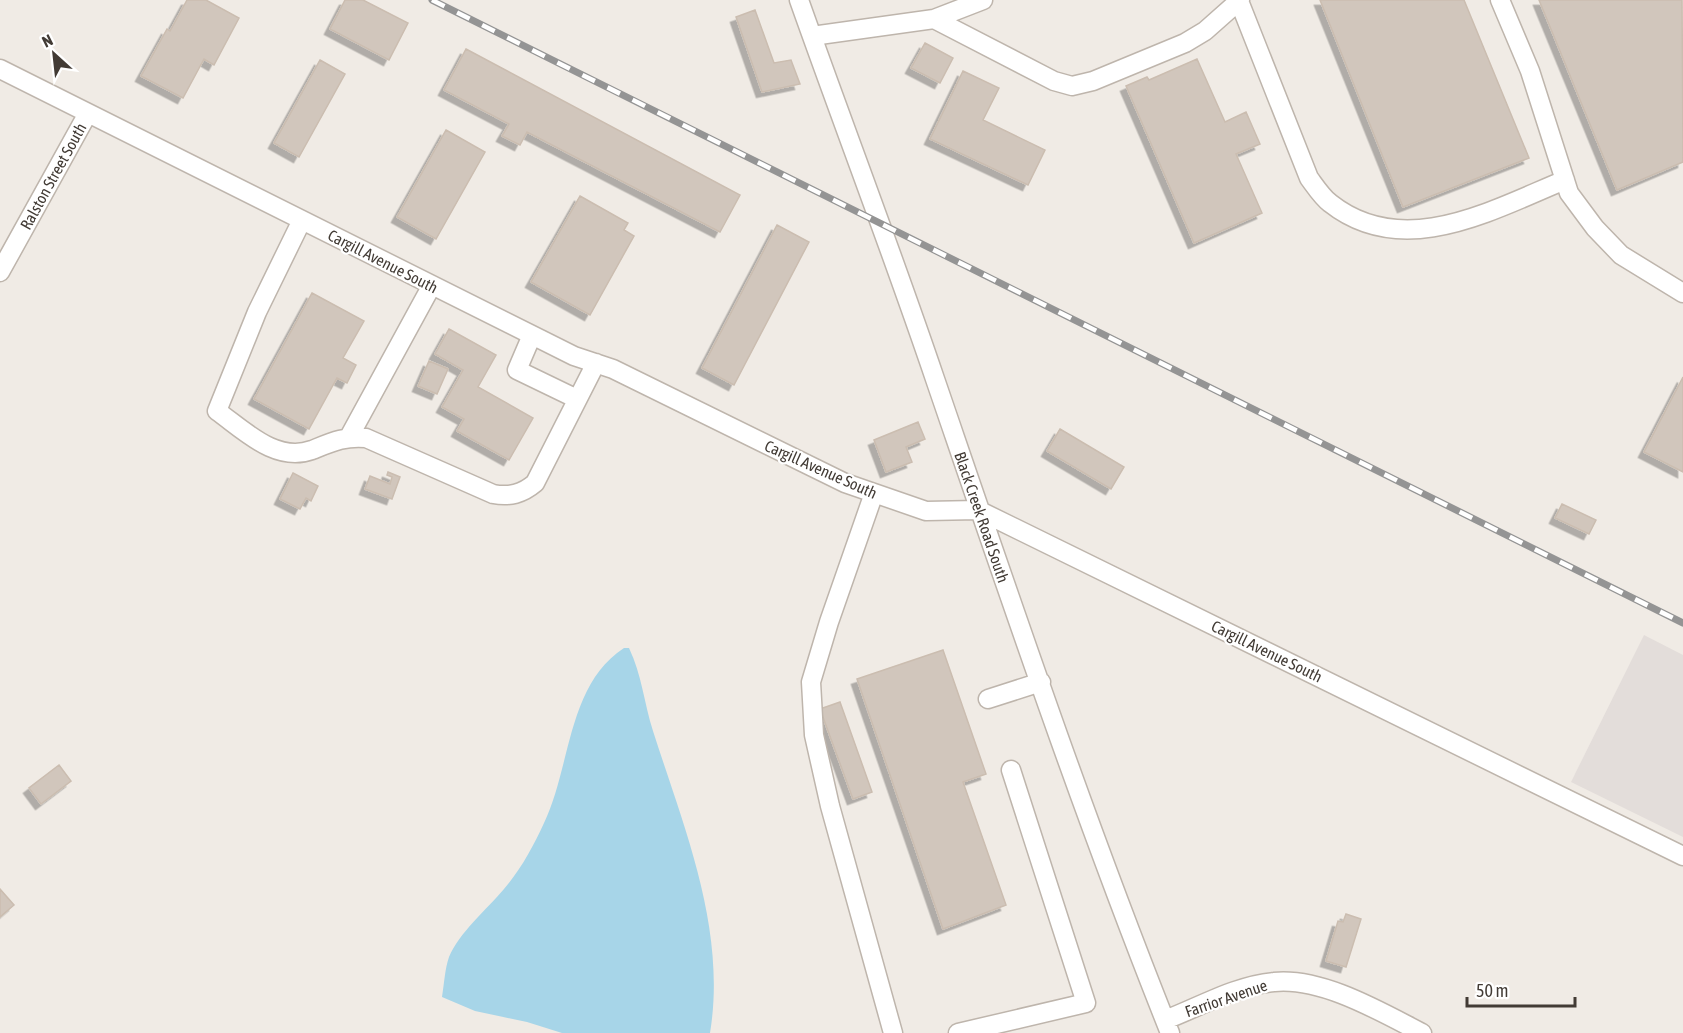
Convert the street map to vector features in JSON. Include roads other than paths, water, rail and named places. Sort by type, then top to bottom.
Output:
[{"type":"street","name":"Black Creek Road South","points":[[799,0],[893,257],[978,510],[1168,1026]]},
{"type":"street","points":[[812,36],[936,12],[983,0]]},
{"type":"street","points":[[1500,0],[1530,71],[1569,193],[1595,228],[1621,255],[1683,293]]},
{"type":"street","points":[[936,12],[1054,81],[1072,86],[1093,81],[1185,43],[1205,32],[1239,1],[1309,178],[1328,202],[1353,219],[1382,228],[1413,230],[1448,226],[1565,180]]},
{"type":"street","name":"Cargill Avenue South","points":[[0,69],[574,356],[613,369],[802,464],[926,511],[978,510],[1683,856]]},
{"type":"street","name":"Ralston Street South","points":[[0,272],[88,113]]},
{"type":"street","points":[[302,220],[257,312],[218,411],[260,443],[292,454],[349,437],[366,438],[493,494],[514,495],[525,491],[535,483],[596,363]]},
{"type":"street","points":[[349,437],[432,285]]},
{"type":"street","points":[[532,335],[517,370],[577,399]]},
{"type":"street","points":[[874,493],[811,682],[814,735],[828,796],[893,1033]]},
{"type":"street","points":[[988,699],[1041,682]]},
{"type":"street","points":[[958,1033],[1086,1003],[1011,770]]},
{"type":"street","name":"Farrior Avenue","points":[[1168,1026],[1252,986],[1290,981],[1346,996],[1422,1033]]},
{"type":"water","points":[[624,648],[629,648],[637,668],[653,731],[700,879],[713,956],[714,994],[710,1033],[562,1033],[527,1022],[475,1011],[442,997],[448,961],[454,948],[466,930],[510,881],[540,832],[553,801],[573,728],[591,683],[605,664]]},
{"type":"railway","points":[[432,0],[1683,623]]}]
